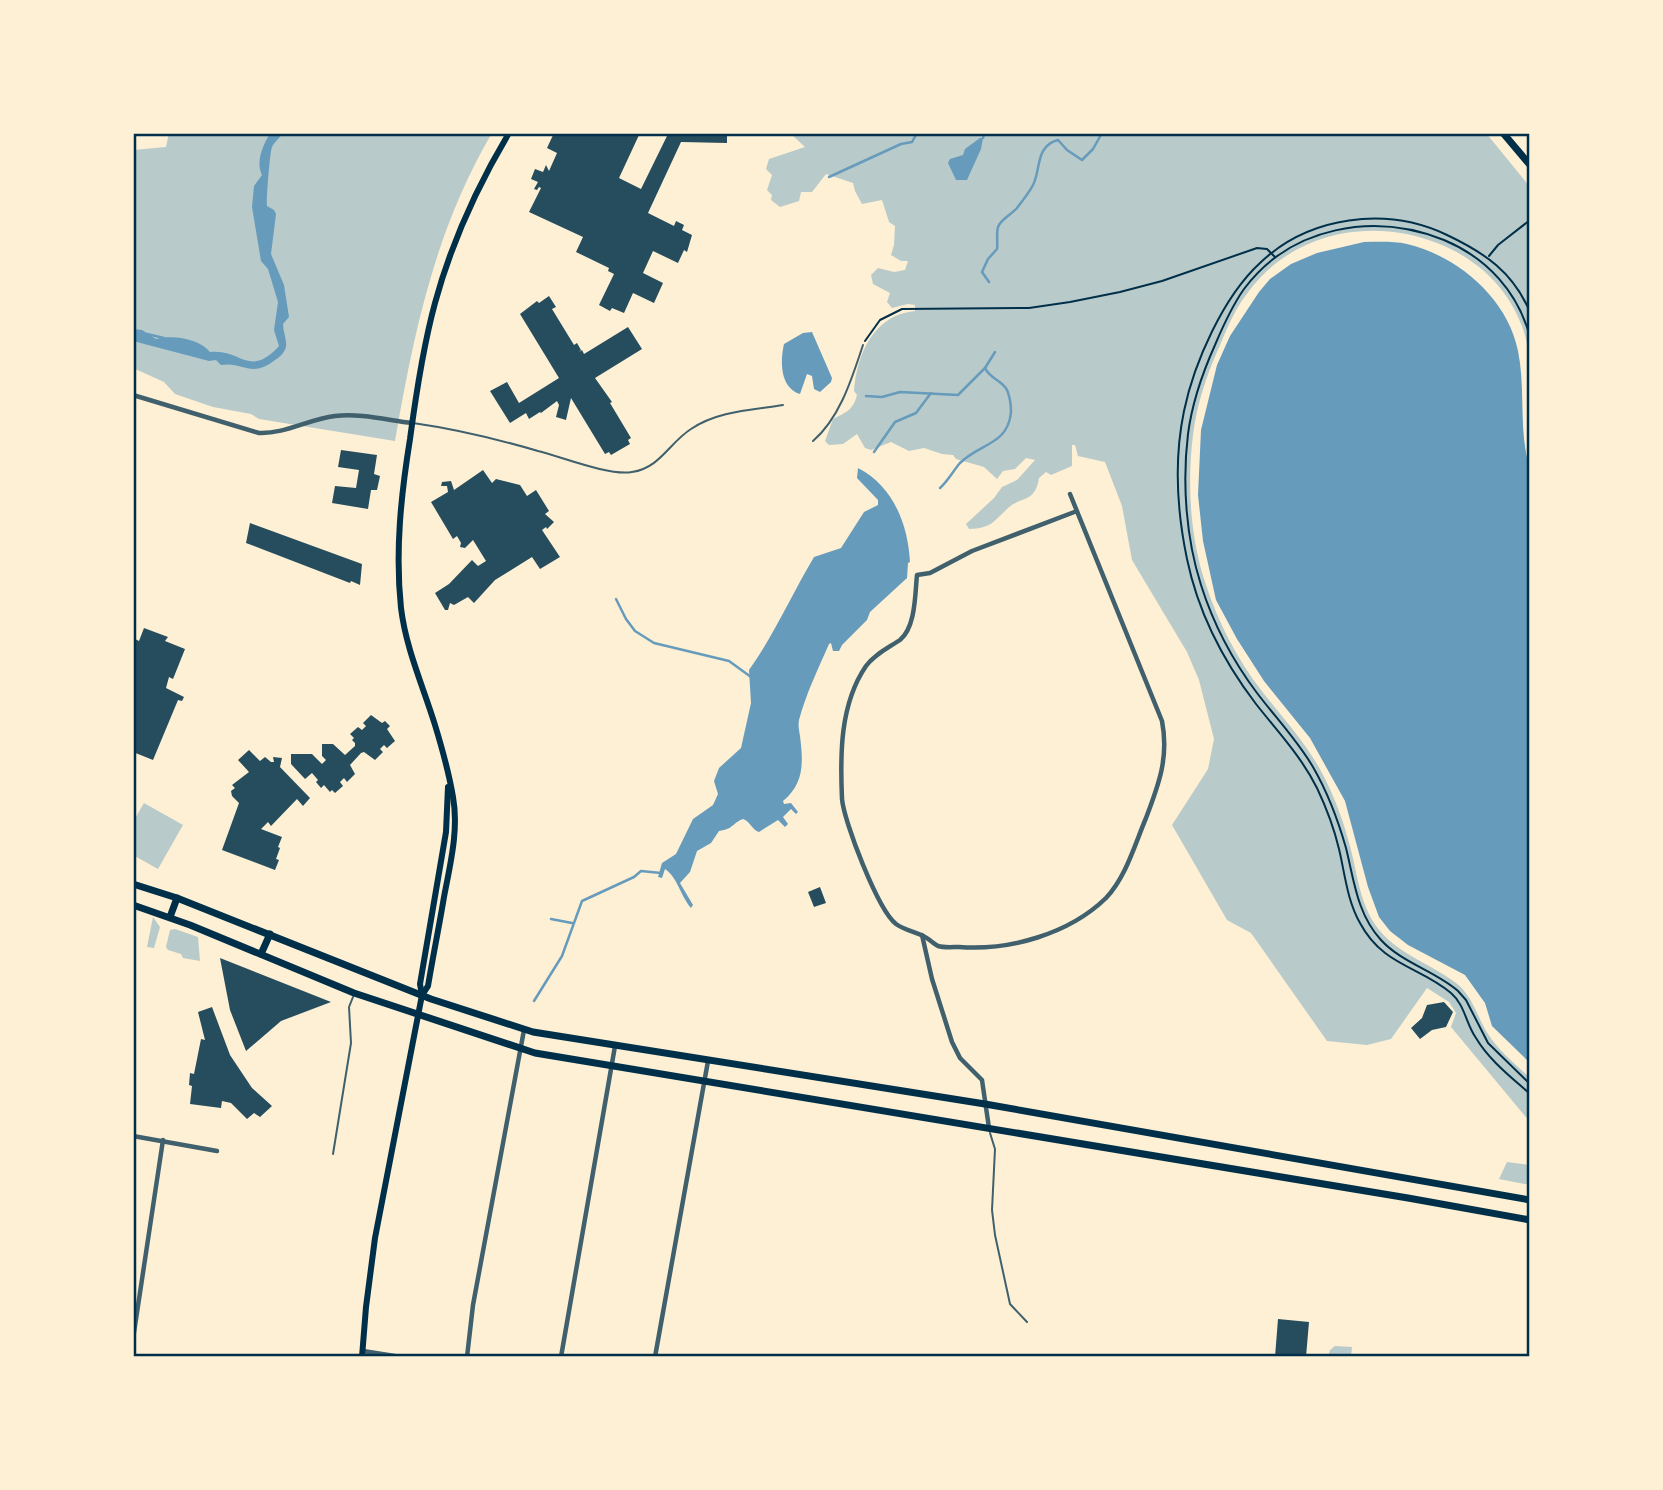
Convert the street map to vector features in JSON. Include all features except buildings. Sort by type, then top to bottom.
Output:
[{"type":"main road","points":[[362,1354],[375,1238],[422,995],[420,984],[446,832],[448,781],[435,724],[410,653],[401,608],[399,521],[429,326],[446,267],[482,182],[509,133]]},
{"type":"main road","points":[[1503,133],[1530,165]]},
{"type":"main road","points":[[133,884],[177,898],[422,995],[524,1030],[985,1104],[1530,1200]]},
{"type":"main road","points":[[170,917],[177,898]]},
{"type":"main road","points":[[133,905],[170,917],[354,993],[520,1049],[1530,1220]]},
{"type":"main road","points":[[261,954],[270,934]]},
{"type":"street","points":[[133,395],[259,433],[271,433],[341,416],[412,423]]},
{"type":"street","points":[[1070,494],[1077,511],[1162,721],[1166,754],[1157,791],[1120,879],[1104,899],[1075,920],[1036,937],[978,949],[938,946],[922,935],[894,923],[883,909],[845,811],[843,737],[849,700],[870,662],[900,640],[907,631],[917,575],[930,573],[972,551],[1077,511]]},
{"type":"street","points":[[922,935],[932,979],[952,1042],[960,1058],[982,1080],[989,1128]]},
{"type":"street","points":[[467,1357],[473,1305],[524,1030]]},
{"type":"street","points":[[561,1357],[615,1045]]},
{"type":"street","points":[[655,1357],[708,1061]]},
{"type":"street","points":[[133,1136],[217,1151]]},
{"type":"street","points":[[133,1339],[163,1140]]},
{"type":"street","points":[[362,1354],[401,1357]]},
{"type":"lane","points":[[813,441],[846,394],[863,345]]},
{"type":"lane","points":[[412,423],[442,427],[624,472],[648,467],[662,457],[688,430],[707,419],[783,405]]},
{"type":"lane","points":[[333,1154],[351,1043],[349,1007],[354,993]]},
{"type":"lane","points":[[989,1128],[995,1149],[992,1210],[995,1235],[1010,1304],[1027,1322]]},
{"type":"path","points":[[1530,312],[1508,276],[1488,257],[1425,226],[1374,219],[1337,222],[1313,229],[1271,253],[1245,279],[1220,319],[1194,377],[1184,412],[1178,466],[1186,557],[1195,593],[1233,671],[1259,708],[1295,751],[1317,789],[1333,829],[1353,907],[1369,938],[1388,957],[1452,994],[1460,1004],[1478,1042],[1493,1060],[1530,1094]]},
{"type":"path","points":[[1488,257],[1498,245],[1530,220]]},
{"type":"path","points":[[1530,337],[1516,301],[1491,270],[1461,248],[1423,233],[1387,226],[1364,225],[1337,229],[1304,241],[1276,258],[1254,278],[1237,300],[1204,369],[1195,400],[1188,434],[1186,486],[1191,542],[1201,585],[1239,666],[1300,747],[1324,787],[1341,832],[1360,905],[1373,929],[1395,952],[1458,991],[1466,1000],[1488,1042],[1530,1084]]},
{"type":"path","points":[[863,345],[880,320],[902,309],[1029,308],[1143,287],[1257,248],[1264,248],[1276,258]]},
{"type":"shaded area","points":[[169,133],[492,133],[455,207],[429,282],[395,441],[259,419],[251,414],[213,407],[175,394],[164,382],[133,368],[133,150],[166,147]]},
{"type":"shaded area","points":[[790,133],[1486,133],[1530,187],[1530,379],[1527,343],[1518,316],[1491,277],[1466,258],[1437,243],[1386,231],[1360,231],[1310,243],[1267,271],[1244,297],[1229,324],[1207,378],[1197,412],[1191,453],[1190,490],[1196,546],[1215,611],[1244,665],[1321,771],[1343,822],[1361,894],[1371,918],[1379,930],[1399,948],[1445,975],[1467,994],[1492,1040],[1530,1078],[1530,1122],[1451,1027],[1456,1013],[1449,1002],[1427,988],[1391,1039],[1367,1045],[1327,1041],[1251,933],[1227,920],[1172,825],[1208,769],[1214,739],[1199,680],[1187,652],[1132,560],[1122,506],[1105,462],[1078,456],[1075,445],[1072,445],[1072,466],[1051,475],[1046,472],[1039,478],[1031,496],[1013,504],[987,526],[969,529],[966,524],[1002,487],[1017,480],[1035,460],[1026,458],[1015,469],[1003,471],[997,479],[984,467],[924,448],[909,451],[891,442],[871,450],[865,448],[857,434],[843,444],[829,445],[825,441],[833,419],[854,404],[859,363],[870,338],[889,320],[915,311],[915,305],[892,308],[887,302],[890,293],[873,284],[871,275],[878,268],[894,272],[905,270],[908,261],[901,261],[891,255],[895,226],[889,222],[882,200],[862,204],[853,183],[826,174],[812,192],[801,192],[799,201],[780,207],[771,200],[772,195],[767,190],[772,175],[766,169],[769,159],[805,147]]},
{"type":"shaded area","points":[[144,803],[183,825],[158,869],[133,855],[133,822]]},
{"type":"shaded area","points":[[153,917],[160,927],[154,948],[147,947]]},
{"type":"shaded area","points":[[175,929],[198,937],[200,961],[183,958],[181,954],[168,950],[166,947],[170,930]]},
{"type":"shaded area","points":[[1507,1162],[1530,1165],[1530,1185],[1499,1179]]},
{"type":"shaded area","points":[[1335,1346],[1352,1347],[1351,1357],[1328,1357]]},
{"type":"water","points":[[270,133],[283,133],[271,150],[267,206],[276,214],[271,254],[284,285],[289,317],[283,324],[286,347],[283,353],[267,366],[253,369],[221,365],[216,360],[209,361],[133,341],[133,329],[142,330],[156,339],[184,339],[205,347],[210,352],[221,352],[252,361],[269,356],[279,346],[274,330],[278,302],[268,269],[261,261],[252,207],[254,186],[262,175],[259,164],[261,153]]},
{"type":"water","points":[[983,138],[981,149],[967,180],[956,180],[948,163],[950,159],[963,155],[965,149]]},
{"type":"water","points":[[1364,242],[1407,244],[1444,258],[1462,269],[1492,297],[1504,314],[1518,351],[1524,440],[1530,469],[1530,1063],[1492,1026],[1485,1003],[1465,975],[1408,945],[1390,931],[1379,917],[1368,887],[1345,801],[1310,738],[1264,681],[1237,639],[1216,600],[1203,541],[1198,495],[1201,430],[1217,365],[1230,336],[1270,279],[1291,264],[1317,253]]},
{"type":"water","points":[[812,332],[832,378],[820,392],[814,389],[812,376],[807,374],[800,394],[793,391],[785,380],[782,366],[784,344],[803,333]]},
{"type":"water","points":[[858,468],[881,485],[902,520],[909,548],[907,578],[870,612],[867,620],[839,651],[833,651],[831,643],[829,644],[799,720],[802,763],[799,779],[783,801],[784,804],[791,803],[798,812],[796,814],[791,809],[783,817],[788,824],[785,827],[778,820],[759,832],[743,819],[728,829],[719,831],[711,843],[697,851],[690,872],[680,883],[693,905],[691,908],[665,869],[662,878],[658,877],[662,863],[676,854],[693,819],[713,805],[718,794],[714,781],[719,768],[741,748],[751,703],[749,670],[767,643],[814,557],[841,548],[864,512],[878,505],[878,500],[857,478]]},
{"type":"waterway","points":[[829,177],[901,144],[912,142],[917,133]]},
{"type":"waterway","points":[[983,138],[984,133]]},
{"type":"waterway","points":[[989,282],[982,272],[997,249],[998,227],[1017,208],[1031,188],[1046,147],[1058,140],[1082,160],[1093,149],[1102,133]]},
{"type":"waterway","points":[[147,334],[164,338]]},
{"type":"waterway","points":[[866,396],[882,397],[900,392],[958,395],[985,368],[995,352]]},
{"type":"waterway","points":[[940,488],[960,463],[999,437],[1009,423],[1011,409],[1007,390],[985,368]]},
{"type":"waterway","points":[[874,452],[895,422],[916,413],[931,393]]},
{"type":"waterway","points":[[616,599],[635,631],[654,643],[729,661],[751,677]]},
{"type":"waterway","points":[[534,1001],[562,956],[582,901],[634,877],[641,871],[661,873]]},
{"type":"waterway","points":[[551,919],[572,923]]}]
